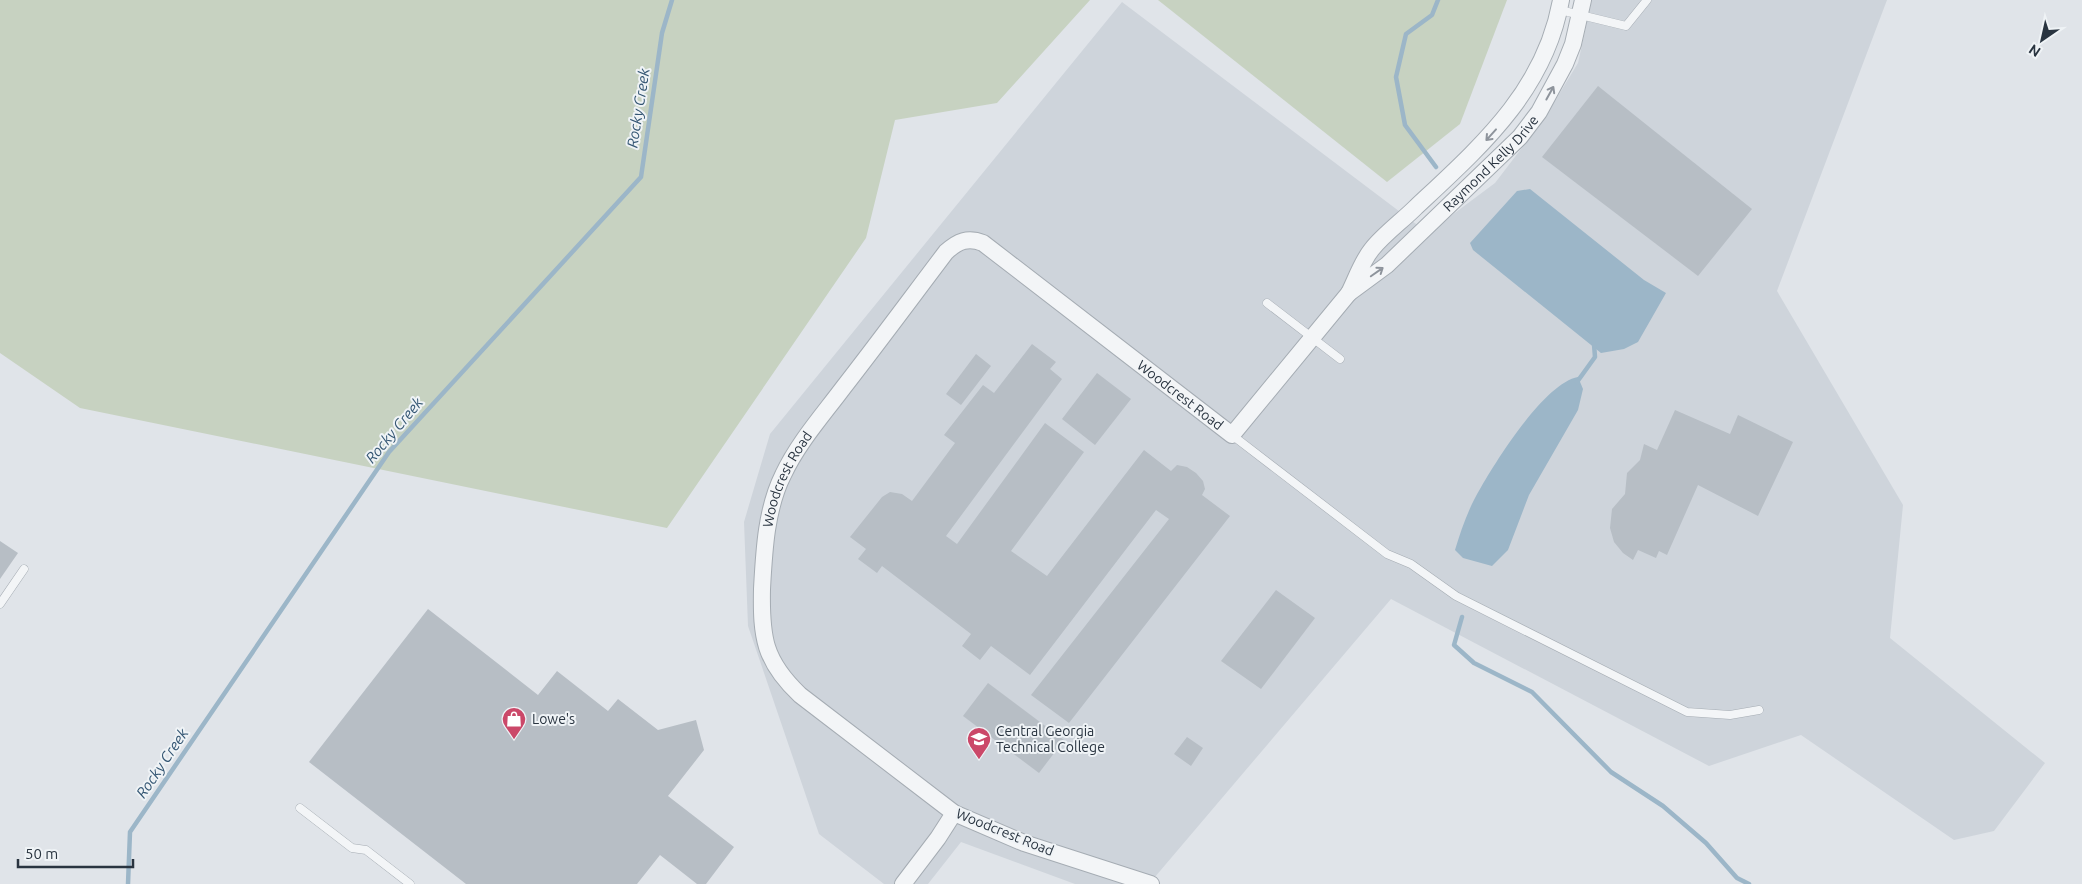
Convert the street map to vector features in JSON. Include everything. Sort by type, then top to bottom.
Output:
[{"type":"street","name":"Raymond Kelly Drive","points":[[1232,435],[1349,292],[1372,249],[1488,139],[1516,104],[1542,59],[1560,5]]},
{"type":"street","name":"Raymond Kelly Drive","points":[[1349,292],[1387,266],[1520,137],[1539,112],[1564,64],[1573,44],[1582,8]]},
{"type":"street","name":"Woodcrest Road","points":[[1151,884],[1024,843],[954,813],[785,682],[774,666],[766,646],[761,622],[763,568],[770,512],[782,475],[804,439],[946,252],[955,244],[964,240],[973,239],[983,243],[1001,256],[1232,435]]},
{"type":"street","points":[[903,884],[938,838],[954,813]]},
{"type":"lane","points":[[1560,5],[1582,8],[1626,26],[1647,0]]},
{"type":"lane","points":[[1267,303],[1340,359]]},
{"type":"lane","points":[[1232,435],[1387,554],[1411,564],[1456,596],[1688,712],[1730,715],[1759,710]]},
{"type":"lane","points":[[0,604],[24,569]]},
{"type":"lane","points":[[300,808],[352,848],[366,850],[410,884]]},
{"type":"shaded area","points":[[1592,0],[1887,0],[1777,291],[1903,505],[1890,638],[2045,763],[1994,831],[1954,840],[1801,735],[1709,766],[1391,599],[1149,884],[1075,884],[961,842],[928,884],[884,884],[819,834],[748,626],[744,522],[770,434],[1122,2],[1428,233],[1495,183],[1544,119],[1578,63]]},
{"type":"green space","points":[[0,0],[1090,0],[997,103],[895,120],[866,238],[667,528],[80,408],[0,353]]},
{"type":"green space","points":[[1158,0],[1507,0],[1460,124],[1387,182]]},
{"type":"water","points":[[1530,189],[1644,280],[1666,293],[1638,342],[1624,349],[1601,353],[1473,250],[1470,243],[1517,191]]},
{"type":"water","points":[[1578,377],[1583,389],[1578,410],[1529,495],[1508,550],[1492,566],[1463,558],[1455,550],[1463,527],[1476,496],[1498,460],[1537,407],[1565,382]]},
{"type":"building","points":[[1598,86],[1752,209],[1698,276],[1542,157]]},
{"type":"building","points":[[1032,344],[1056,362],[1050,369],[1062,379],[946,536],[957,544],[1045,423],[1084,452],[1011,551],[1047,576],[1144,450],[1171,471],[1177,465],[1187,467],[1196,473],[1203,481],[1205,489],[1202,495],[1230,516],[1069,723],[1031,695],[1169,519],[1156,510],[1030,675],[991,646],[980,660],[962,646],[971,634],[882,566],[877,573],[858,559],[866,549],[850,537],[882,497],[890,492],[902,494],[912,501],[955,443],[944,435],[983,385],[994,393]]},
{"type":"building","points":[[976,354],[991,366],[961,405],[946,394]]},
{"type":"building","points":[[1097,373],[1131,399],[1095,445],[1062,419]]},
{"type":"building","points":[[1675,410],[1730,434],[1738,415],[1793,442],[1758,516],[1698,485],[1667,555],[1659,551],[1656,558],[1638,550],[1633,560],[1623,553],[1614,542],[1610,528],[1612,509],[1625,494],[1627,473],[1640,460],[1644,444],[1657,450]]},
{"type":"building","points":[[0,541],[18,553],[0,579]]},
{"type":"building","points":[[1276,590],[1315,618],[1261,689],[1221,661]]},
{"type":"building","name":"Lowe's","points":[[428,609],[538,695],[557,671],[608,711],[618,699],[658,730],[696,720],[704,750],[668,796],[734,847],[706,884],[697,884],[660,855],[637,884],[466,884],[309,762]]},
{"type":"building","points":[[988,683],[1064,740],[1039,773],[963,716]]},
{"type":"building","points":[[1187,737],[1203,748],[1191,766],[1174,754]]},
{"type":"waterway","name":"Rocky Creek","points":[[128,884],[130,832],[389,452],[641,177],[662,33],[672,0]]},
{"type":"waterway","points":[[1436,167],[1405,125],[1396,77],[1406,34],[1432,15],[1438,0]]},
{"type":"waterway","points":[[1577,382],[1595,357],[1594,344]]},
{"type":"waterway","points":[[1462,617],[1454,645],[1474,663],[1532,692],[1611,772],[1663,806],[1706,843],[1737,878],[1749,884]]},
{"type":"place","name":"Lowe's","points":[[514,740]]},
{"type":"place","name":"Central Georgia Technical College","points":[[979,760]]}]
